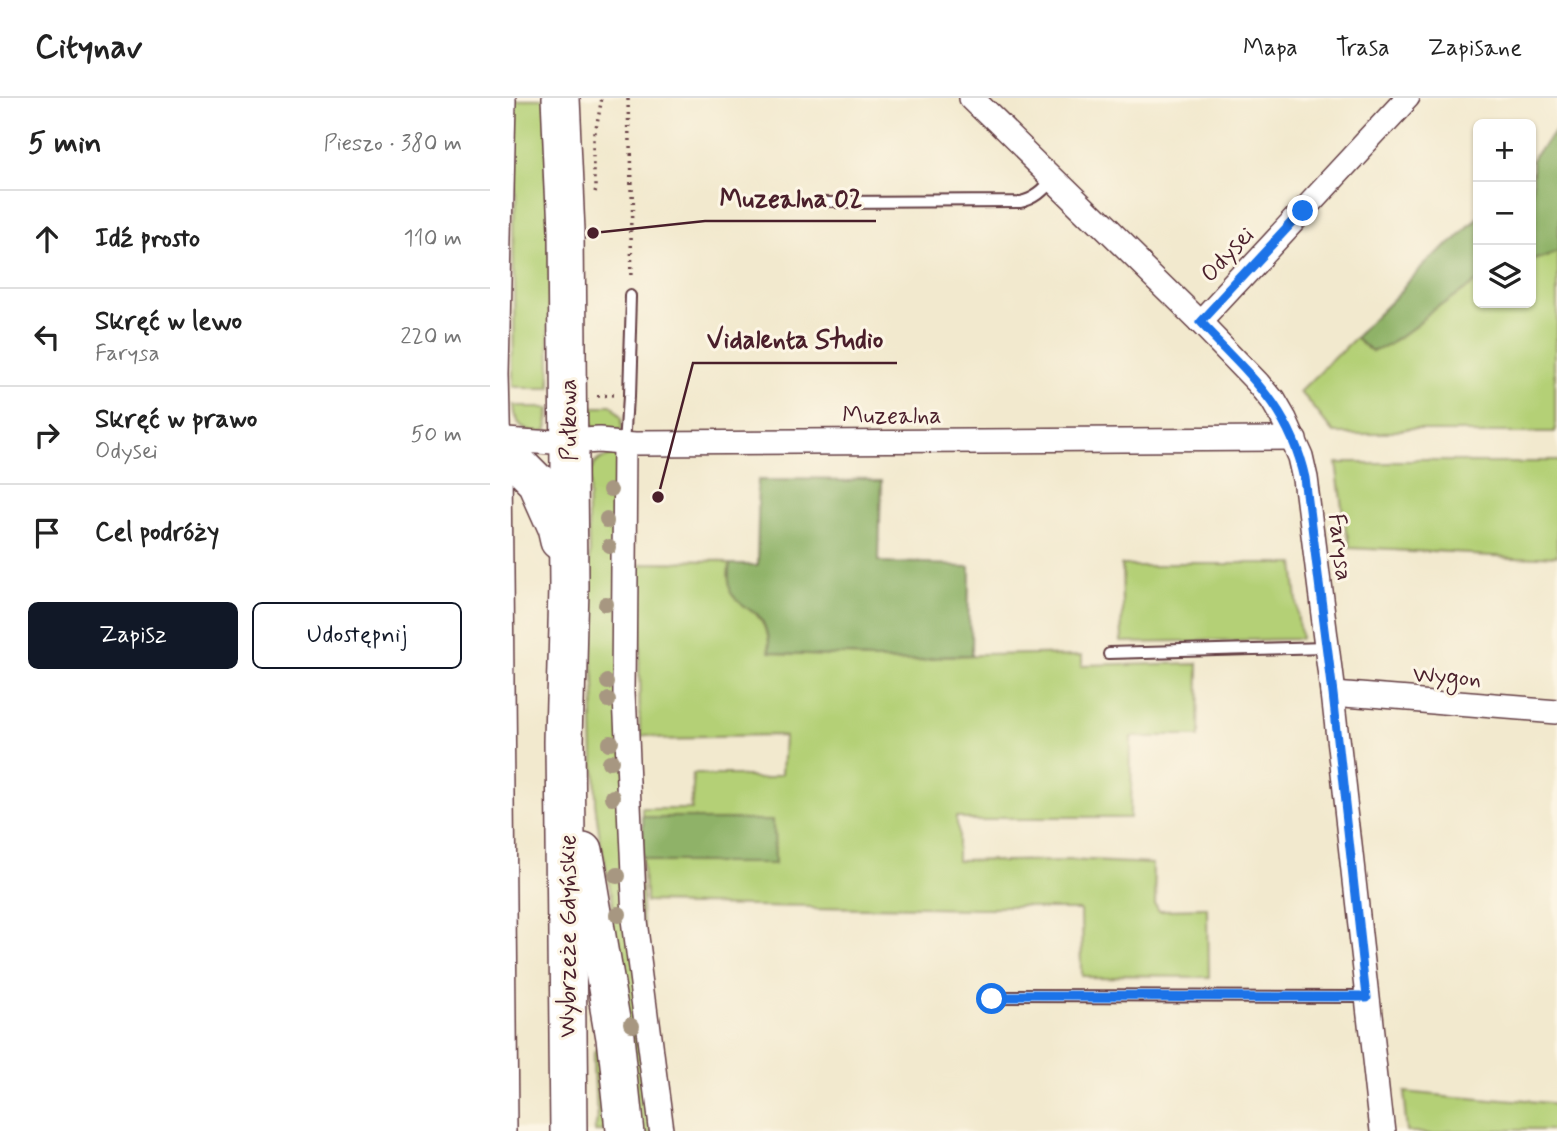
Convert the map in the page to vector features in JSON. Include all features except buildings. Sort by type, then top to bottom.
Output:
[{"type":"highway","points":[[497,98],[491,437],[499,1131]]},
{"type":"highway","name":"Pułkowa","points":[[560,98],[566,232],[568,442],[569,586],[565,741]]},
{"type":"highway","points":[[491,437],[537,482],[557,527],[569,586]]},
{"type":"highway","points":[[565,741],[615,1036],[625,1131]]},
{"type":"highway","name":"Wybrzeże Gdyńskie","points":[[565,741],[569,1131]]},
{"type":"street","name":"Farysa","points":[[971,98],[1200,322],[1269,396],[1294,439],[1306,479],[1382,1131]]},
{"type":"street","name":"Odysei","points":[[1200,322],[1408,98]]},
{"type":"street","name":"Muzealna","points":[[491,437],[568,442],[1294,439]]},
{"type":"street","points":[[626,442],[624,693],[634,920],[661,1131]]},
{"type":"street","name":"Wygon","points":[[1333,693],[1557,711]]},
{"type":"lane","points":[[827,202],[1021,201],[1039,194],[1054,179]]},
{"type":"lane","points":[[626,442],[632,296]]},
{"type":"lane","points":[[1109,653],[1327,647]]},
{"type":"lane","points":[[992,999],[1006,996],[1366,997]]},
{"type":"path","points":[[593,197],[596,188],[596,131],[602,98]]},
{"type":"path","points":[[628,98],[632,296]]},
{"type":"green space","points":[[513,98],[547,98],[550,386],[516,386]]},
{"type":"green space","points":[[1557,134],[1557,252],[1536,259],[1536,182],[1536,157]]},
{"type":"green space","points":[[1473,221],[1473,285],[1401,336],[1372,352],[1355,338]]},
{"type":"green space","points":[[1557,252],[1557,432],[1333,432],[1301,391],[1355,338],[1372,352],[1401,336],[1473,285],[1473,308],[1536,308],[1536,259]]},
{"type":"green space","points":[[516,406],[550,406],[549,428],[526,427],[519,419]]},
{"type":"green space","points":[[588,406],[610,406],[619,420],[619,432],[595,428],[588,415]]},
{"type":"green space","points":[[618,454],[651,1131],[639,1131],[595,802],[587,479],[591,468],[598,461]]},
{"type":"green space","points":[[1337,462],[1557,462],[1557,558],[1348,548]]},
{"type":"green space","points":[[759,479],[880,480],[878,562],[970,564],[969,656],[878,658],[769,655],[762,622],[732,595],[727,580],[728,563],[757,563]]},
{"type":"green space","points":[[638,562],[728,563],[728,585],[732,593],[752,610],[764,627],[769,655],[878,658],[1083,654],[1083,666],[1197,663],[1196,737],[1132,737],[1131,818],[956,818],[956,862],[1065,860],[1155,864],[1154,900],[1159,909],[1208,908],[1209,977],[1082,976],[1081,909],[643,903],[642,862],[774,819],[642,819],[642,811],[690,811],[693,775],[785,775],[787,736],[640,738]]},
{"type":"green space","points":[[1121,564],[1293,564],[1301,639],[1123,642]]},
{"type":"green space","points":[[642,819],[775,819],[776,862],[642,862]]},
{"type":"green space","points":[[601,1047],[609,1131],[597,1131],[595,1051]]},
{"type":"green space","points":[[1404,1091],[1557,1105],[1557,1131],[1408,1131]]},
{"type":"place","name":"Muzealna 02","points":[[593,233]]},
{"type":"place","name":"Vidalenta Studio","points":[[658,497]]},
{"type":"route","points":[[992,999],[1006,996],[1366,997],[1333,693],[1301,457],[1273,400],[1200,322],[1303,211]]}]
